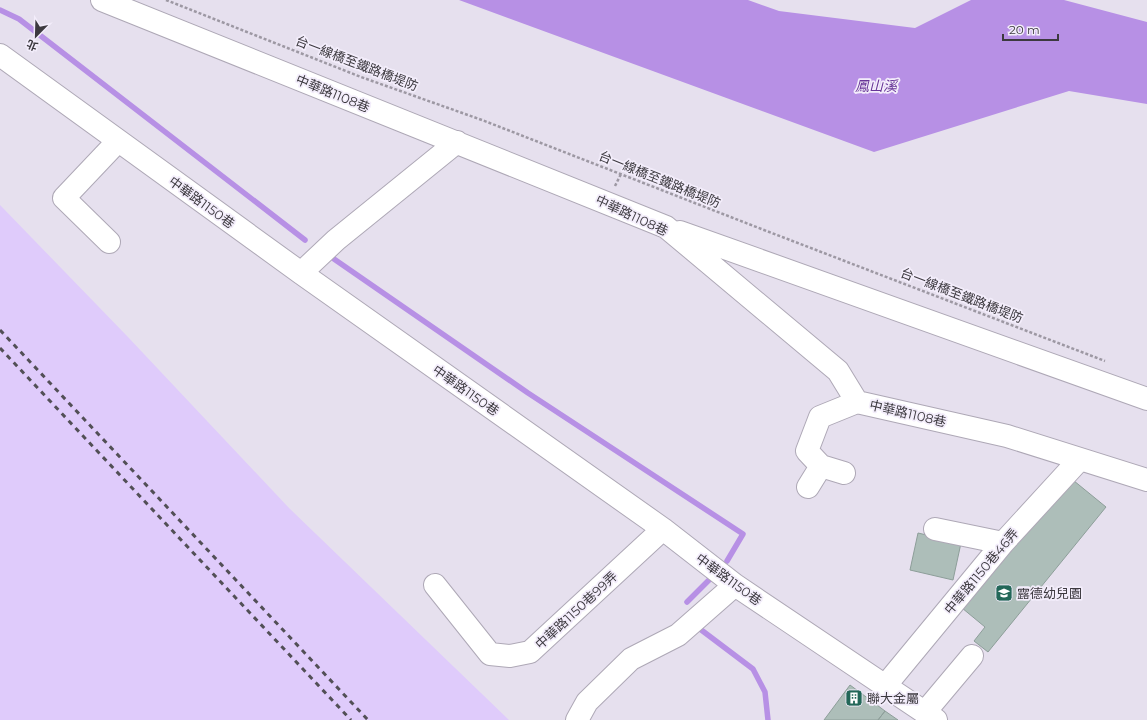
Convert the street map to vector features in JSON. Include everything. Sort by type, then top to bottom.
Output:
[{"type":"lane","name":"中華路1108巷","points":[[102,0],[666,227],[838,371],[857,402],[1007,436],[1147,480]]},
{"type":"lane","name":"中華路1150巷","points":[[0,55],[301,273],[663,529],[736,585],[930,716]]},
{"type":"lane","points":[[109,242],[64,198],[118,141]]},
{"type":"lane","points":[[301,273],[336,240],[457,142]]},
{"type":"lane","points":[[666,227],[1147,399]]},
{"type":"lane","points":[[844,473],[821,466],[807,451],[820,417],[857,402]]},
{"type":"lane","name":"中華路1150巷46弄","points":[[885,686],[1003,543],[1080,459]]},
{"type":"lane","points":[[808,487],[821,466]]},
{"type":"lane","name":"中華路1150巷99弄","points":[[435,585],[490,654],[510,656],[530,652],[663,529]]},
{"type":"lane","points":[[935,529],[1003,543]]},
{"type":"lane","points":[[577,720],[587,702],[631,659],[678,635],[736,585]]},
{"type":"lane","points":[[930,716],[972,656]]},
{"type":"path","name":"台一線橋至鐵路橋堤防","points":[[166,0],[361,77],[490,122],[764,230],[1111,363]]},
{"type":"shaded area","points":[[0,205],[127,336],[289,508],[509,720],[0,720]]},
{"type":"water","name":"鳳山溪","points":[[459,0],[748,0],[779,11],[915,28],[971,0],[1064,0],[1147,22],[1147,104],[1069,91],[874,152]]},
{"type":"building","points":[[1068,476],[1106,507],[988,652],[974,641],[985,627],[962,608]]},
{"type":"building","points":[[918,533],[961,543],[953,580],[910,570]]},
{"type":"building","name":"聯大金屬","points":[[850,685],[885,711],[878,720],[824,720]]},
{"type":"building","points":[[885,711],[898,720],[878,720]]},
{"type":"waterway","points":[[0,10],[19,19],[305,240]]},
{"type":"waterway","points":[[334,259],[528,393],[743,534],[727,561]]},
{"type":"waterway","points":[[687,602],[711,578]]},
{"type":"waterway","points":[[700,629],[753,669],[765,692],[768,720]]},
{"type":"railway","points":[[0,330],[368,720]]},
{"type":"railway","points":[[0,348],[351,720]]},
{"type":"place","name":"露德幼兒園","points":[[1004,593]]},
{"type":"place","name":"聯大金屬","points":[[854,698]]}]
